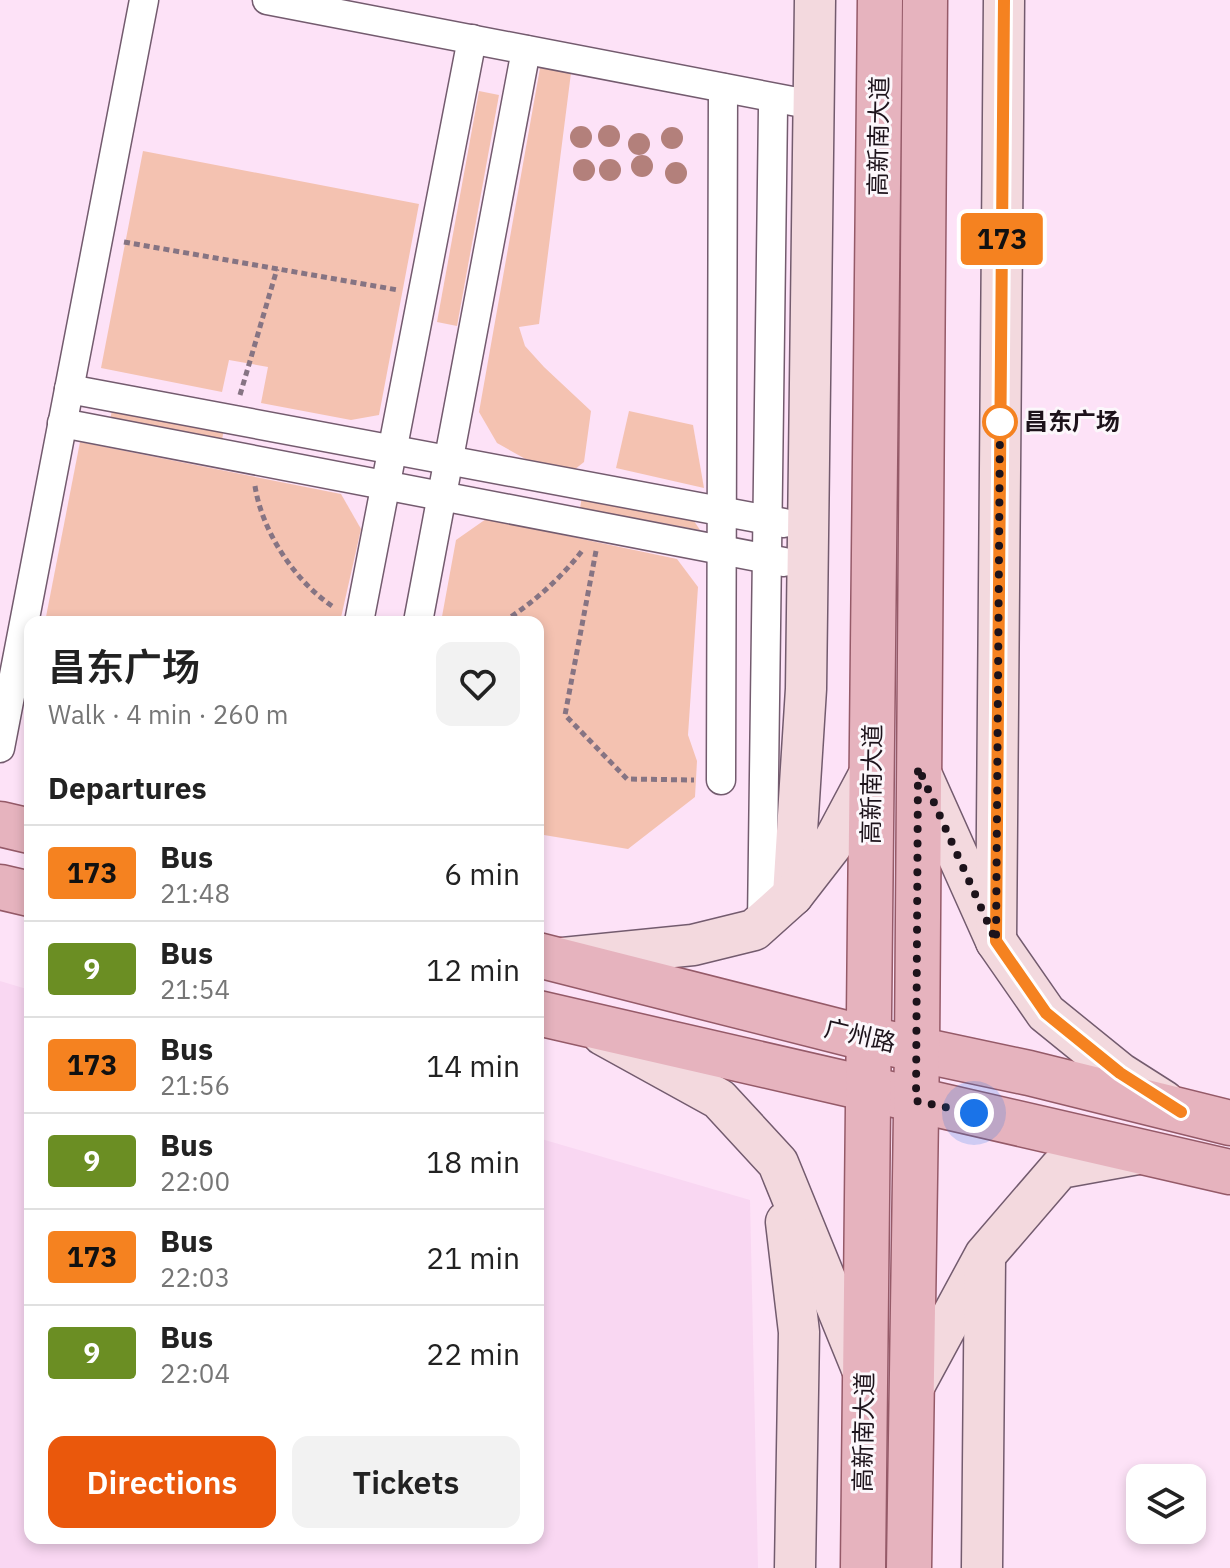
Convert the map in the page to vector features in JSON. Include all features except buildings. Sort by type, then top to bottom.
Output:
[{"type":"main road","points":[[793,895],[806,689],[815,0]]},
{"type":"main road","name":"高新南大道","points":[[863,1568],[880,0]]},
{"type":"main road","name":"高新南大道","points":[[909,1568],[917,1049],[925,0]]},
{"type":"main road","points":[[996,941],[1004,0]]},
{"type":"main road","points":[[918,767],[996,941],[1046,1013],[1120,1073],[1181,1112]]},
{"type":"main road","points":[[546,957],[693,945],[754,930],[793,895],[831,846],[872,769]]},
{"type":"main road","points":[[0,824],[24,830]]},
{"type":"main road","points":[[0,887],[24,893]]},
{"type":"main road","name":"广州路","points":[[546,957],[869,1039],[1029,1073],[1230,1123]]},
{"type":"main road","name":"广州路","points":[[544,1014],[1230,1172]]},
{"type":"main road","points":[[582,1023],[719,1099],[778,1163],[865,1376]]},
{"type":"main road","points":[[912,1390],[985,1255],[1060,1168],[1145,1152]]},
{"type":"main road","points":[[778,1163],[799,1332],[795,1568]]},
{"type":"main road","points":[[982,1568],[985,1255]]},
{"type":"street","points":[[25,616],[144,0]]},
{"type":"street","points":[[267,0],[813,105]]},
{"type":"street","points":[[352,616],[386,485],[472,39]]},
{"type":"street","points":[[419,616],[526,50]]},
{"type":"street","points":[[721,780],[723,88]]},
{"type":"street","points":[[762,923],[773,108]]},
{"type":"street","points":[[69,389],[808,527]]},
{"type":"street","points":[[62,423],[808,567]]},
{"type":"street","points":[[0,748],[24,622]]},
{"type":"path","points":[[98,237],[423,294]]},
{"type":"path","points":[[233,419],[277,269]]},
{"type":"path","points":[[255,460],[255,489],[263,517],[278,546],[319,598],[348,616]]},
{"type":"path","points":[[511,616],[569,568],[600,527]]},
{"type":"path","points":[[600,527],[565,715],[627,779],[721,780]]},
{"type":"shaded area","points":[[540,68],[571,73],[539,324],[519,327],[525,346],[591,411],[584,462],[574,470],[529,461],[497,443],[479,412]]},
{"type":"shaded area","points":[[479,91],[499,95],[457,326],[437,322]]},
{"type":"shaded area","points":[[143,151],[419,204],[379,415],[351,420],[261,403],[268,367],[229,360],[222,392],[101,368]]},
{"type":"shaded area","points":[[112,409],[224,427],[222,441],[110,422]]},
{"type":"shaded area","points":[[629,411],[693,425],[704,488],[616,468]]},
{"type":"shaded area","points":[[80,442],[341,494],[361,529],[341,616],[46,616]]},
{"type":"shaded area","points":[[582,497],[692,518],[700,530],[580,508]]},
{"type":"shaded area","points":[[486,519],[677,559],[698,587],[688,735],[697,761],[695,797],[628,849],[544,835],[544,616],[442,616],[456,540]]},
{"type":"shaded area","points":[[0,981],[24,988],[24,1544],[544,1544],[544,1140],[750,1200],[758,1568],[0,1568]]},
{"type":"bus line","name":"173","points":[[1004,0],[996,941],[1046,1013],[1120,1073],[1181,1112]]},
{"type":"place","name":"昌东广场","points":[[1000,422]]},
{"type":"route","points":[[974,1113],[916,1101],[918,767],[996,941],[1000,422]]}]
